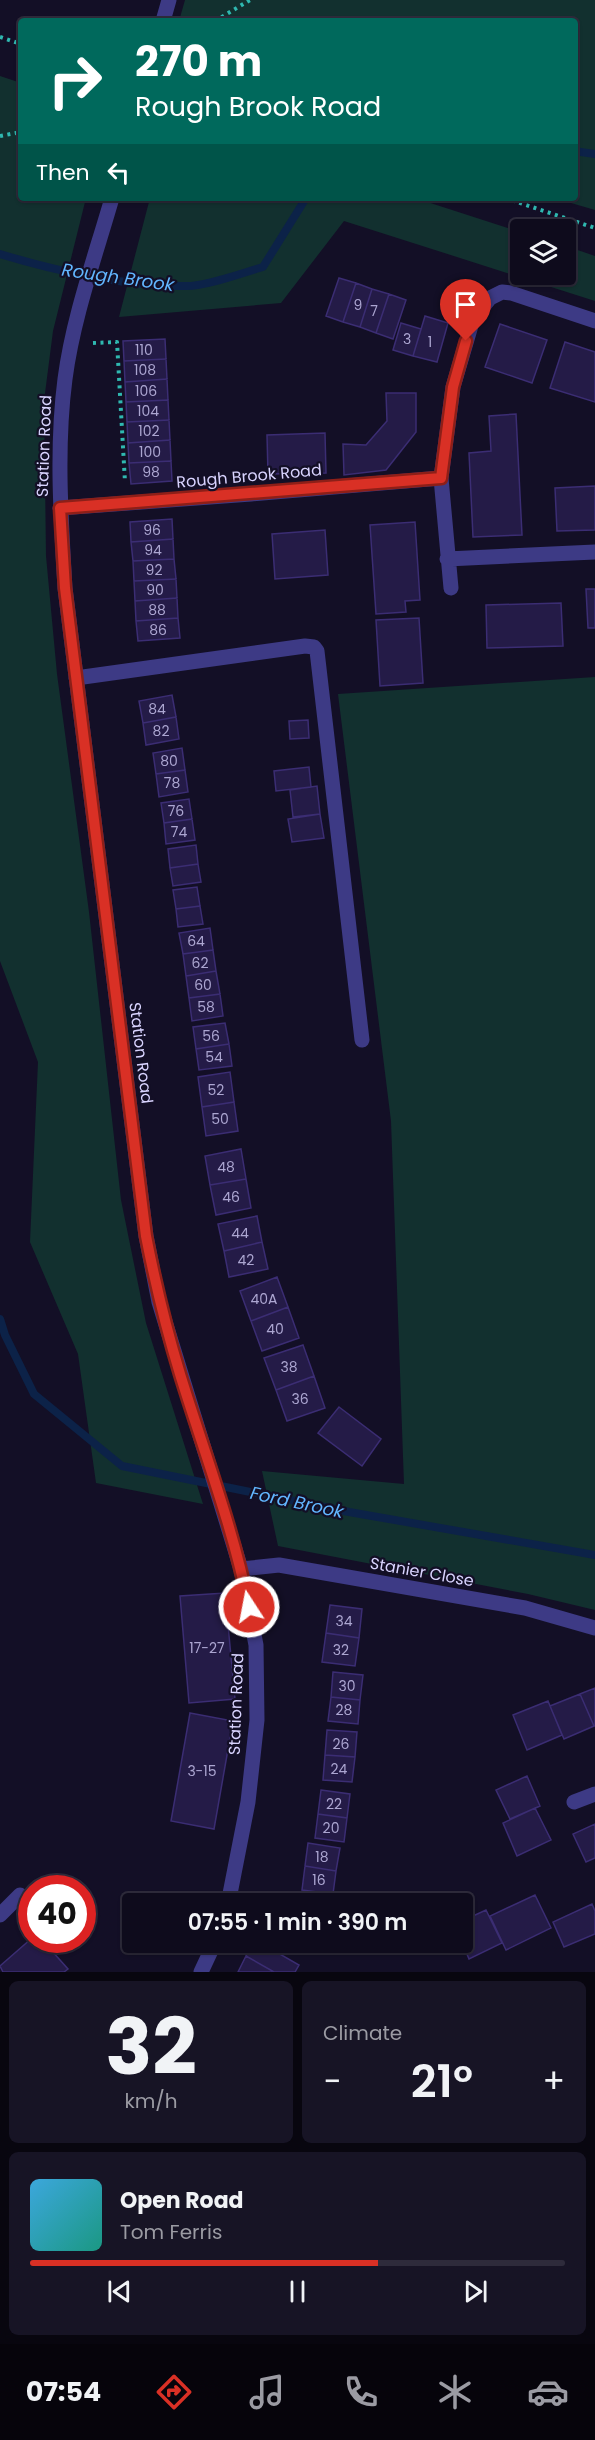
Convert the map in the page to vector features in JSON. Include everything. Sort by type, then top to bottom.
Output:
[{"type":"street","points":[[164,18],[169,0]]},
{"type":"street","name":"Station Road","points":[[111,201],[81,305],[65,379],[60,442],[60,508],[65,588],[146,1236],[159,1302],[180,1376],[212,1468],[242,1569],[256,1645],[257,1720],[248,1802],[230,1893]]},
{"type":"street","points":[[451,588],[441,478],[453,387],[473,319],[490,298],[502,292],[595,321]]},
{"type":"street","name":"Rough Brook Road","points":[[60,508],[441,478]]},
{"type":"street","points":[[447,559],[595,552]]},
{"type":"street","points":[[76,678],[305,646],[314,647],[317,651],[362,1040]]},
{"type":"street","name":"Stanier Close","points":[[242,1569],[279,1565],[525,1608],[595,1628]]},
{"type":"street","points":[[574,1802],[595,1794]]},
{"type":"street","points":[[0,1916],[18,1897]]},
{"type":"street","points":[[201,1972],[210,1953]]},
{"type":"path","points":[[220,18],[250,0]]},
{"type":"path","points":[[0,37],[18,43]]},
{"type":"path","points":[[0,136],[18,133]]},
{"type":"path","points":[[514,201],[595,228]]},
{"type":"path","points":[[94,343],[117,342],[125,481]]},
{"type":"green space","points":[[185,0],[595,0],[595,210],[564,201],[578,201],[578,18],[180,18]]},
{"type":"green space","points":[[0,76],[18,82],[18,201],[85,201],[53,331],[44,401],[46,556],[57,674],[89,912],[121,1200],[146,1323],[203,1504],[96,1483],[78,1354],[30,1242],[38,1062],[0,961]]},
{"type":"green space","points":[[149,201],[424,201],[510,229],[510,274],[344,221],[281,303],[119,317]]},
{"type":"green space","points":[[576,249],[595,256],[595,301],[545,285],[576,285]]},
{"type":"green space","points":[[595,677],[595,1610],[528,1594],[278,1546],[262,1471],[404,1484],[391,1121],[338,694]]},
{"type":"building","points":[[339,278],[356,283],[343,322],[326,316]]},
{"type":"building","points":[[356,283],[372,289],[360,327],[343,322]]},
{"type":"building","points":[[372,289],[389,294],[376,333],[360,327]]},
{"type":"building","points":[[389,294],[406,300],[393,339],[376,333]]},
{"type":"building","points":[[425,316],[448,323],[437,362],[413,356]]},
{"type":"building","points":[[401,323],[421,329],[413,356],[393,350]]},
{"type":"building","points":[[500,324],[547,340],[532,383],[485,367]]},
{"type":"building","points":[[165,339],[166,359],[124,361],[123,341]]},
{"type":"building","points":[[565,342],[595,352],[595,402],[550,388]]},
{"type":"building","points":[[166,359],[167,379],[125,382],[124,361]]},
{"type":"building","points":[[167,379],[168,400],[126,402],[125,382]]},
{"type":"building","points":[[386,393],[416,393],[416,432],[386,470],[344,475],[343,444],[366,445],[387,421]]},
{"type":"building","points":[[168,400],[169,420],[127,422],[126,402]]},
{"type":"building","points":[[516,414],[522,535],[473,537],[469,453],[491,451],[489,416]]},
{"type":"building","points":[[169,420],[170,440],[128,443],[127,422]]},
{"type":"building","points":[[325,433],[326,473],[268,474],[267,435]]},
{"type":"building","points":[[170,440],[171,461],[129,463],[128,443]]},
{"type":"building","points":[[171,461],[172,481],[131,484],[129,463]]},
{"type":"building","points":[[595,486],[595,530],[557,531],[555,488]]},
{"type":"building","points":[[172,519],[173,539],[131,542],[130,522]]},
{"type":"building","points":[[415,522],[420,600],[405,601],[406,612],[376,614],[370,525]]},
{"type":"building","points":[[325,530],[328,575],[275,579],[272,534]]},
{"type":"building","points":[[173,539],[174,559],[133,561],[131,542]]},
{"type":"building","points":[[174,559],[176,579],[134,581],[133,561]]},
{"type":"building","points":[[176,579],[177,598],[135,601],[134,581]]},
{"type":"building","points":[[586,589],[595,589],[595,628],[588,628]]},
{"type":"building","points":[[177,598],[178,618],[136,621],[135,601]]},
{"type":"building","points":[[561,603],[563,646],[487,648],[486,605]]},
{"type":"building","points":[[178,618],[180,638],[138,641],[136,621]]},
{"type":"building","points":[[419,618],[423,683],[380,686],[376,620]]},
{"type":"building","points":[[172,695],[176,717],[143,723],[139,701]]},
{"type":"building","points":[[176,717],[179,739],[146,745],[143,723]]},
{"type":"building","points":[[308,720],[309,738],[290,739],[289,721]]},
{"type":"building","points":[[182,748],[185,770],[156,774],[153,753]]},
{"type":"building","points":[[309,767],[311,787],[276,791],[274,771]]},
{"type":"building","points":[[185,770],[188,792],[159,797],[156,774]]},
{"type":"building","points":[[317,786],[320,814],[293,817],[290,790]]},
{"type":"building","points":[[189,799],[192,819],[164,823],[161,803]]},
{"type":"building","points":[[320,814],[324,838],[292,842],[288,819]]},
{"type":"building","points":[[192,819],[195,840],[166,844],[164,823]]},
{"type":"building","points":[[196,845],[198,864],[170,868],[168,849]]},
{"type":"building","points":[[198,864],[201,882],[173,886],[170,868]]},
{"type":"building","points":[[197,887],[200,906],[176,909],[173,890]]},
{"type":"building","points":[[200,906],[203,924],[178,927],[176,909]]},
{"type":"building","points":[[210,928],[213,950],[183,954],[179,933]]},
{"type":"building","points":[[213,950],[216,971],[186,976],[183,954]]},
{"type":"building","points":[[216,971],[220,994],[189,998],[186,976]]},
{"type":"building","points":[[220,994],[223,1016],[192,1021],[189,998]]},
{"type":"building","points":[[225,1023],[229,1044],[196,1049],[193,1027]]},
{"type":"building","points":[[229,1044],[232,1066],[199,1070],[196,1049]]},
{"type":"building","points":[[230,1072],[234,1102],[202,1107],[198,1077]]},
{"type":"building","points":[[234,1102],[238,1131],[206,1136],[202,1107]]},
{"type":"building","points":[[241,1149],[246,1179],[210,1185],[205,1156]]},
{"type":"building","points":[[246,1179],[251,1208],[216,1215],[210,1185]]},
{"type":"building","points":[[257,1216],[262,1242],[224,1251],[218,1224]]},
{"type":"building","points":[[262,1242],[268,1269],[229,1277],[224,1251]]},
{"type":"building","points":[[277,1277],[288,1307],[251,1321],[240,1291]]},
{"type":"building","points":[[288,1307],[299,1338],[262,1351],[251,1321]]},
{"type":"building","points":[[303,1345],[314,1376],[276,1390],[264,1358]]},
{"type":"building","points":[[314,1376],[325,1408],[287,1421],[276,1390]]},
{"type":"building","points":[[339,1407],[381,1439],[362,1466],[318,1433]]},
{"type":"building","points":[[225,1593],[235,1699],[189,1703],[180,1596]]},
{"type":"building","points":[[330,1605],[362,1609],[359,1638],[326,1633]]},
{"type":"building","points":[[326,1633],[359,1638],[355,1666],[322,1662]]},
{"type":"building","points":[[333,1672],[363,1675],[360,1700],[331,1697]]},
{"type":"building","points":[[595,1688],[595,1726],[594,1726],[580,1694]]},
{"type":"building","points":[[580,1694],[594,1726],[564,1739],[550,1706]]},
{"type":"building","points":[[331,1697],[360,1700],[358,1724],[328,1721]]},
{"type":"building","points":[[548,1701],[562,1735],[527,1750],[513,1715]]},
{"type":"building","points":[[190,1713],[233,1721],[214,1829],[171,1821]]},
{"type":"building","points":[[327,1730],[357,1732],[355,1757],[325,1755]]},
{"type":"building","points":[[325,1755],[355,1757],[352,1782],[323,1780]]},
{"type":"building","points":[[527,1776],[540,1806],[510,1819],[496,1790]]},
{"type":"building","points":[[321,1790],[350,1794],[347,1818],[318,1814]]},
{"type":"building","points":[[535,1808],[551,1840],[517,1856],[503,1823]]},
{"type":"building","points":[[318,1814],[347,1818],[344,1842],[315,1838]]},
{"type":"building","points":[[595,1824],[595,1858],[586,1862],[573,1834]]},
{"type":"building","points":[[308,1843],[340,1848],[336,1871],[305,1866]]},
{"type":"building","points":[[305,1866],[336,1871],[333,1893],[302,1890]]},
{"type":"building","points":[[535,1895],[551,1928],[506,1950],[490,1916]]},
{"type":"building","points":[[592,1904],[595,1911],[595,1934],[564,1947],[553,1922]]},
{"type":"building","points":[[486,1910],[502,1943],[469,1959],[467,1953],[473,1953],[473,1916]]},
{"type":"building","points":[[18,1950],[18,1953],[54,1953],[68,1969],[64,1972],[3,1972],[0,1966]]},
{"type":"building","points":[[248,1953],[278,1953],[299,1965],[295,1972],[274,1972],[246,1956]]},
{"type":"building","points":[[246,1956],[274,1972],[238,1972]]},
{"type":"waterway","name":"Rough Brook","points":[[578,152],[595,154]]},
{"type":"waterway","name":"Rough Brook","points":[[0,254],[68,272],[117,281],[164,286],[204,284],[263,267],[304,201]]},
{"type":"waterway","name":"Ford Brook","points":[[0,1319],[5,1335],[34,1394],[122,1466],[349,1512],[595,1555]]},
{"type":"route","points":[[249,1607],[242,1569],[212,1468],[180,1376],[159,1302],[146,1236],[65,588],[60,508],[441,478],[453,387],[466,341]]}]
